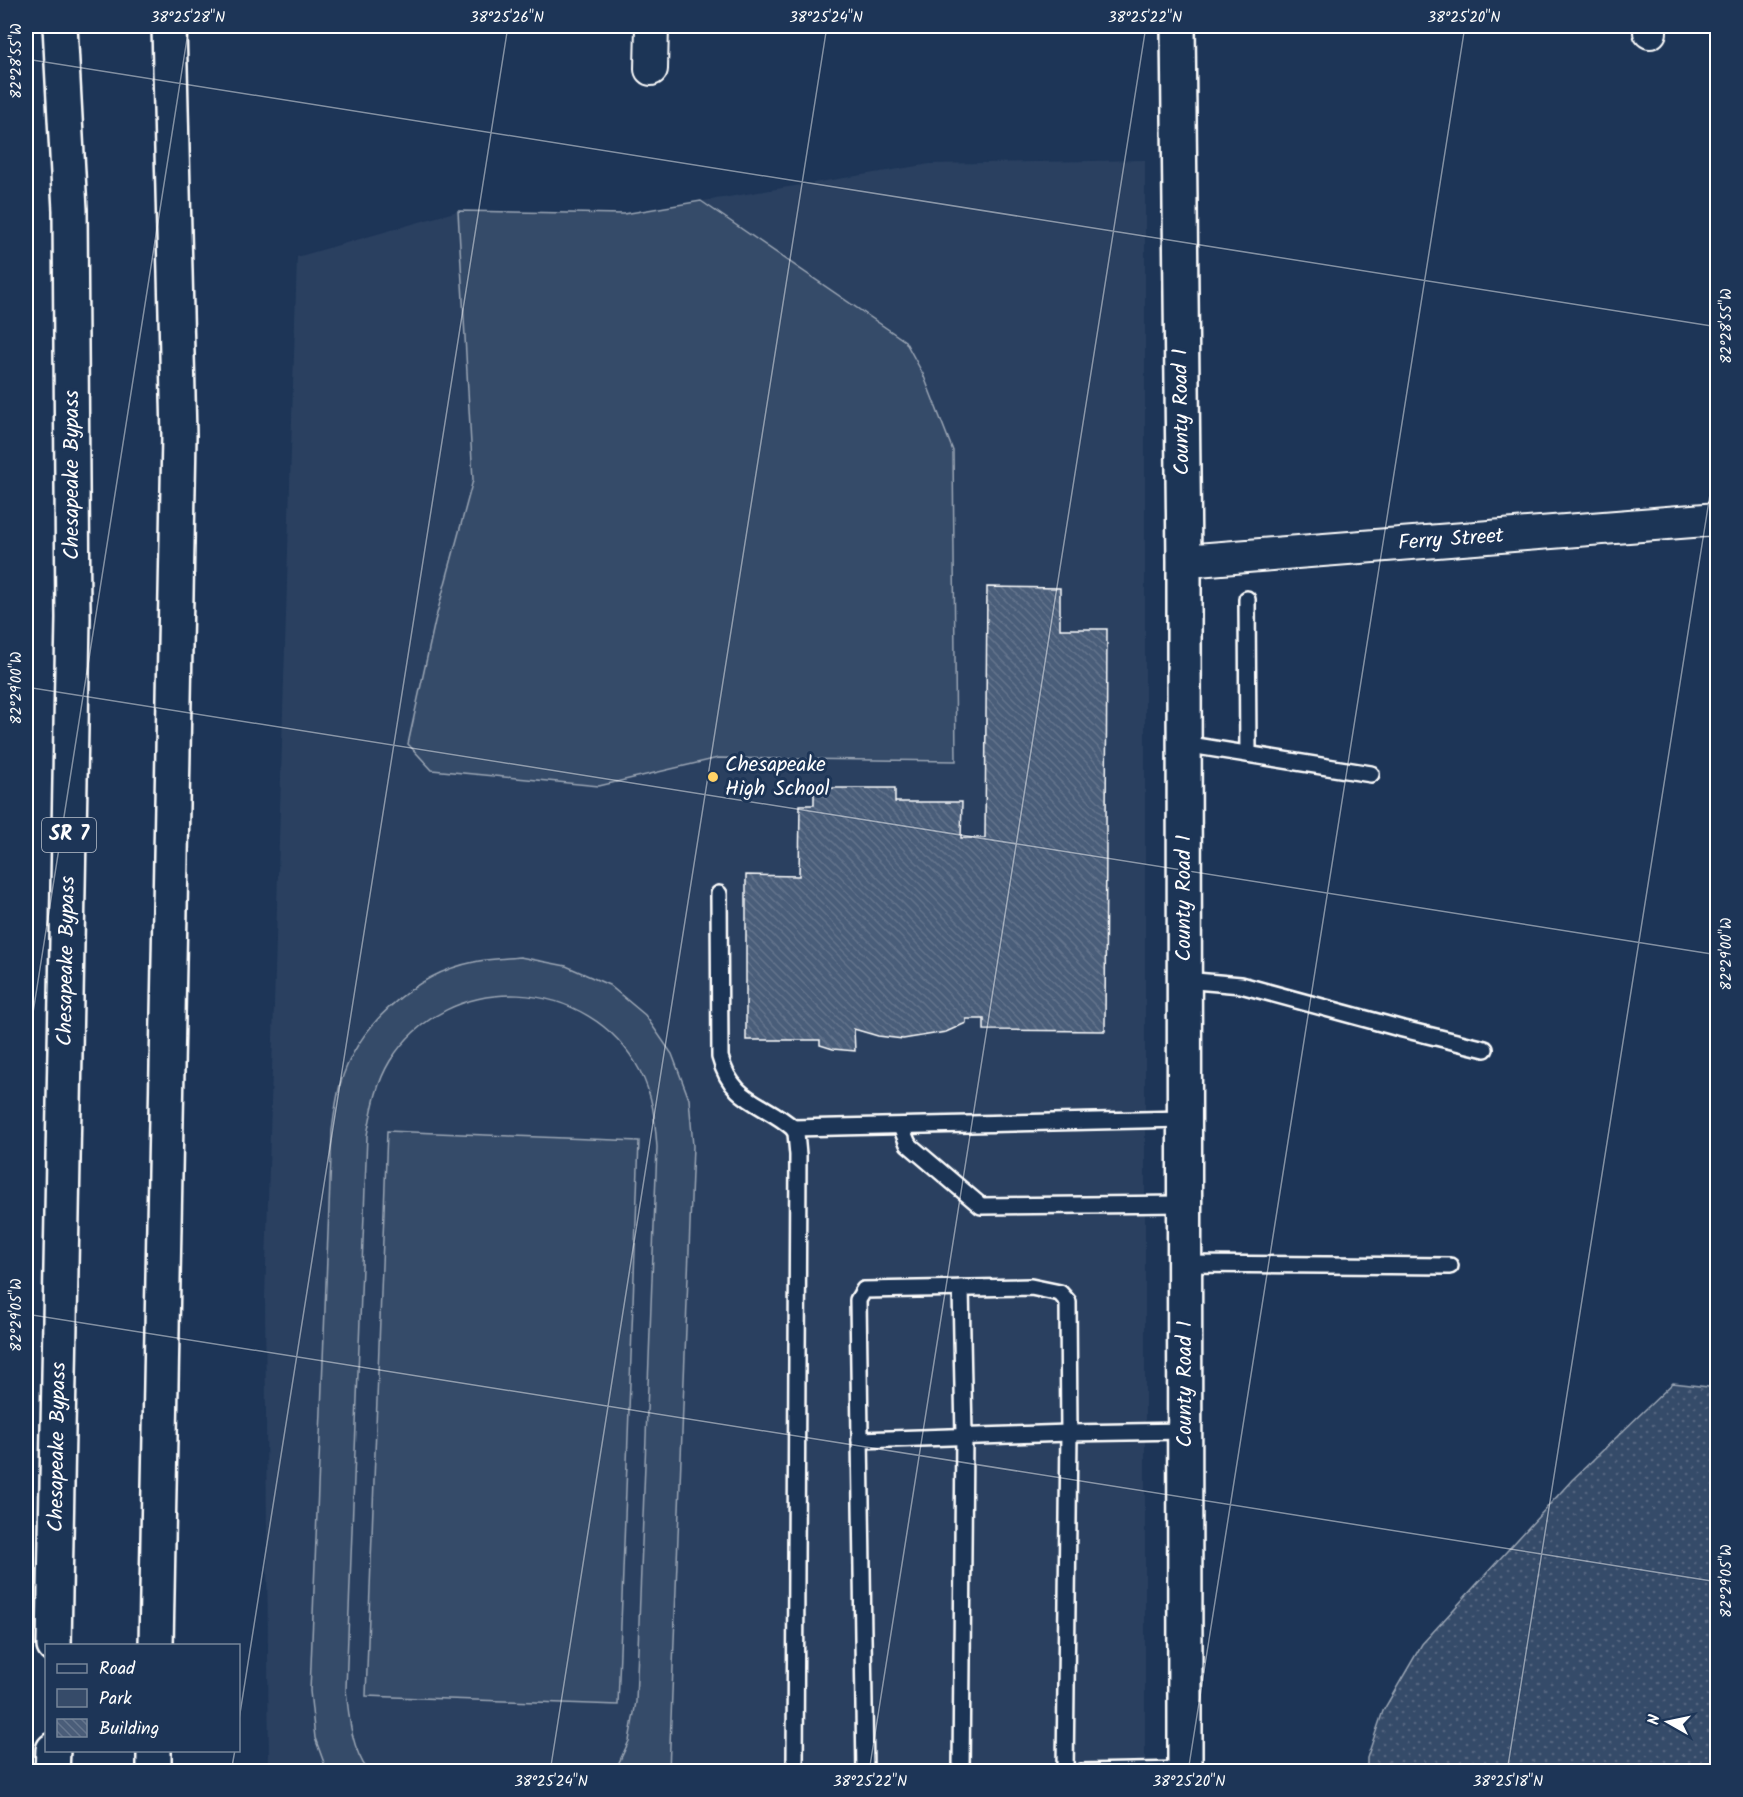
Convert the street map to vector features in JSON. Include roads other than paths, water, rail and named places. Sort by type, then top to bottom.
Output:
[{"type":"main road","name":"Chesapeake Bypass","points":[[54,1644],[73,618],[70,210],[60,26]]},
{"type":"main road","points":[[156,1644],[179,436],[169,26]]},
{"type":"main road","name":"County Road 1","points":[[1178,26],[1184,561],[1185,1771]]},
{"type":"main road","points":[[52,1772],[53,1752]]},
{"type":"main road","points":[[154,1752],[154,1772]]},
{"type":"street","points":[[651,69],[652,26]]},
{"type":"street","name":"Ferry Street","points":[[1184,561],[1718,519]]},
{"type":"lane","points":[[1247,598],[1248,754]]},
{"type":"lane","points":[[1184,744],[1371,774]]},
{"type":"lane","points":[[719,894],[720,1057],[724,1072],[744,1097],[793,1128],[796,1133],[798,1155],[795,1772]]},
{"type":"lane","points":[[1184,980],[1241,985],[1485,1049]]},
{"type":"lane","points":[[793,1128],[1184,1119]]},
{"type":"lane","points":[[901,1126],[908,1144],[981,1206],[1184,1204]]},
{"type":"lane","points":[[1184,1264],[1450,1266]]},
{"type":"lane","points":[[865,1772],[858,1300],[864,1290],[1031,1287],[1060,1293],[1068,1302],[1069,1433],[1065,1772]]},
{"type":"lane","points":[[961,1288],[964,1436],[961,1772]]},
{"type":"lane","points":[[860,1440],[1185,1431]]},
{"type":"lane","points":[[1082,1772],[1185,1771]]},
{"type":"place","name":"Chesapeake High School","points":[[713,777]]}]
